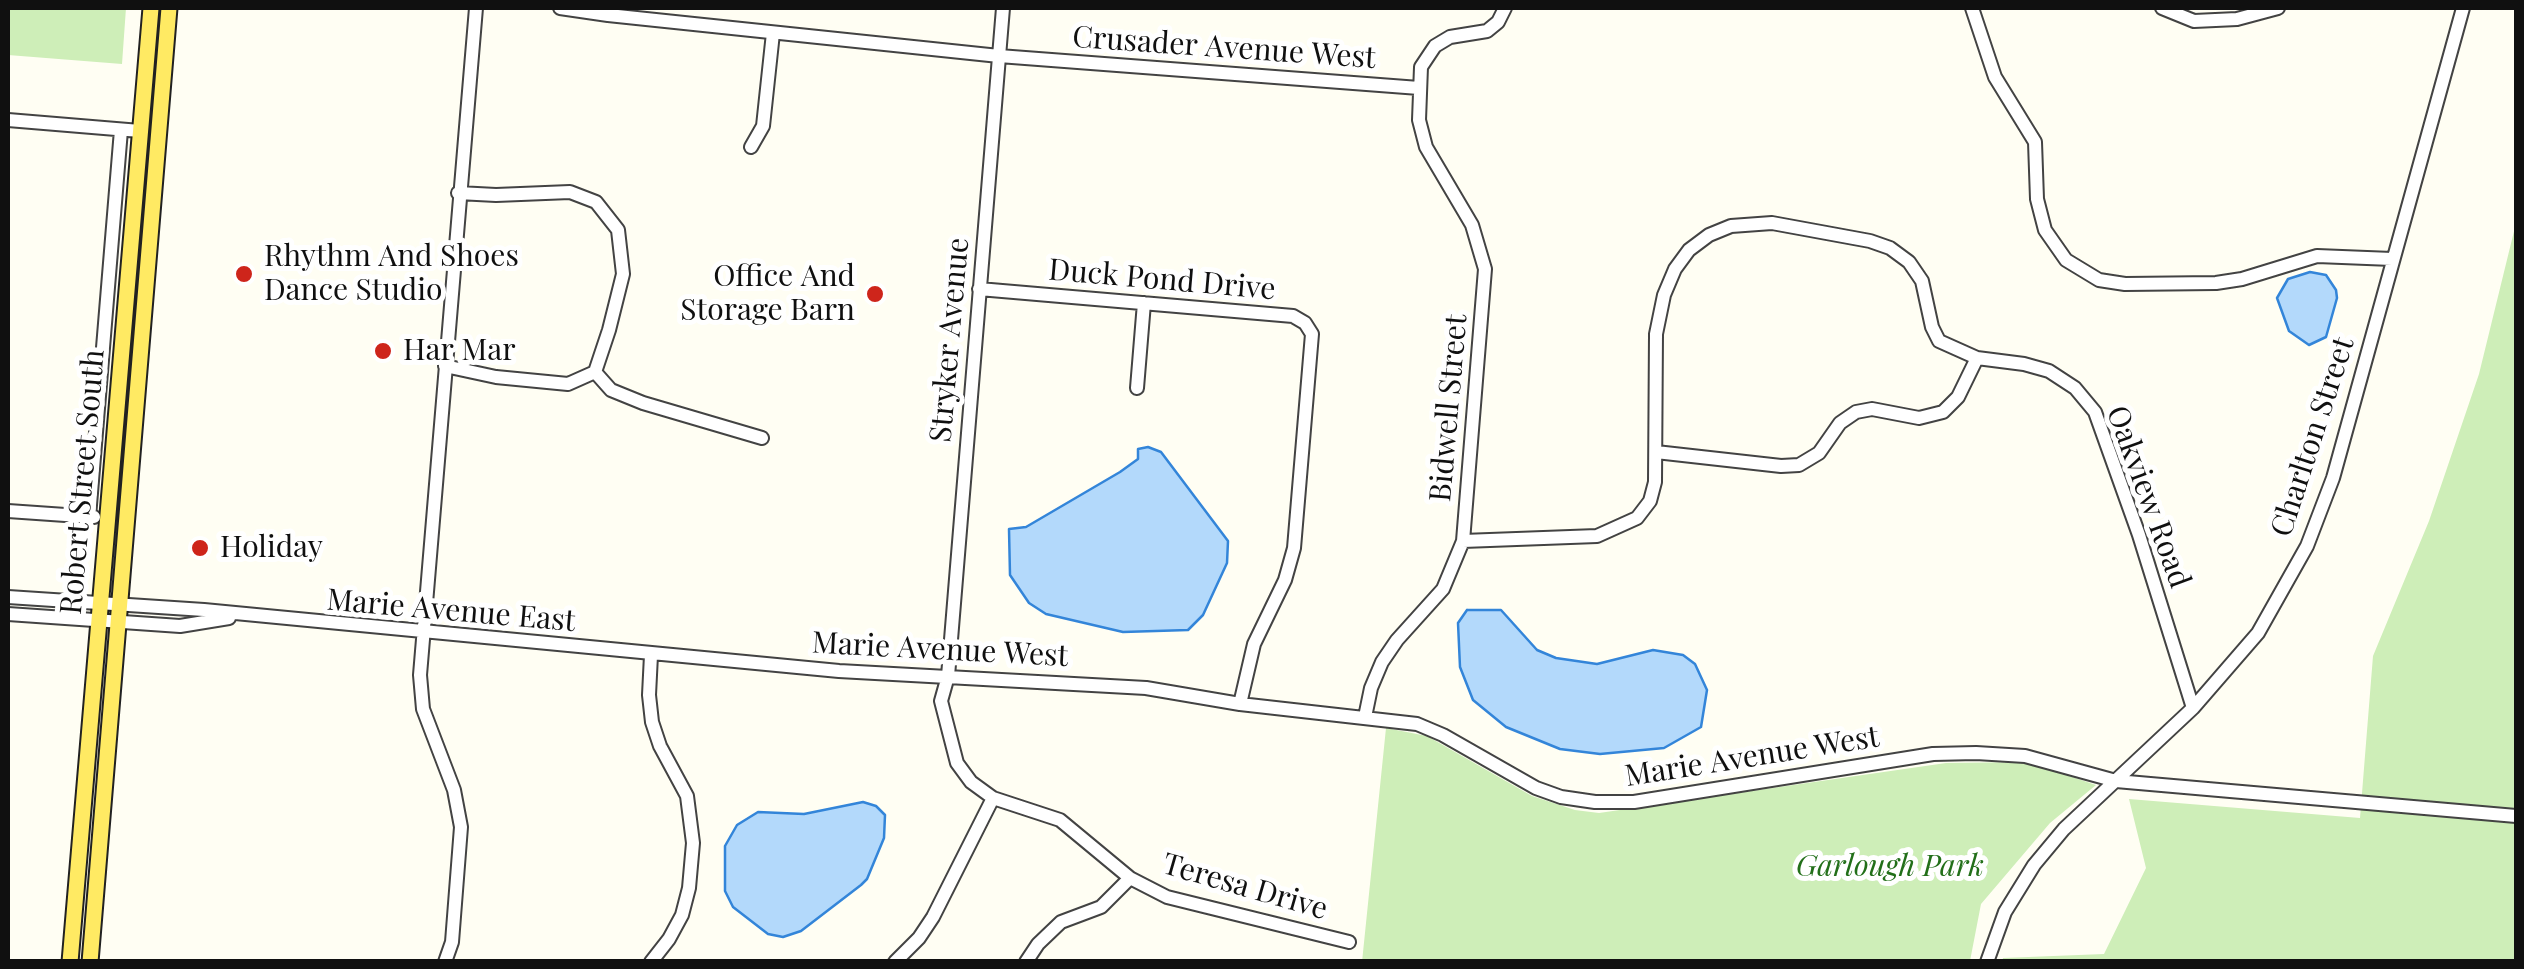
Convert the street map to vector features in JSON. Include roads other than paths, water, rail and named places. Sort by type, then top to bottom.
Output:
[{"type":"main road","name":"Robert Street South","points":[[70,962],[151,8]]},
{"type":"main road","name":"Robert Street South","points":[[90,962],[169,8]]},
{"type":"main road","points":[[140,132],[157,153]]},
{"type":"main road","points":[[121,347],[140,365]]},
{"type":"street","points":[[445,962],[452,942],[461,827],[454,790],[423,709],[420,675],[476,8]]},
{"type":"street","name":"Crusader Avenue West","points":[[560,8],[999,56],[1418,88]]},
{"type":"street","name":"Stryker Avenue","points":[[948,676],[1002,8]]},
{"type":"street","points":[[1418,88],[1424,60],[1434,46],[1450,37],[1487,32],[1498,22],[1504,8]]},
{"type":"street","points":[[1972,8],[1994,77],[2035,142],[2037,199],[2045,230],[2066,260],[2099,280],[2216,283],[2317,256],[2392,259]]},
{"type":"street","points":[[2162,8],[2194,22],[2237,19],[2278,8]]},
{"type":"street","name":"Charlton Street","points":[[1987,962],[2005,912],[2034,864],[2064,829],[2193,708],[2258,632],[2307,546],[2332,478],[2463,8]]},
{"type":"street","points":[[752,147],[764,126],[773,32]]},
{"type":"street","name":"Bidwell Street","points":[[1365,717],[1382,662],[1443,589],[1463,541],[1484,269],[1472,226],[1426,147],[1419,120],[1418,88]]},
{"type":"street","points":[[8,120],[140,132]]},
{"type":"street","points":[[89,516],[121,130]]},
{"type":"street","points":[[444,366],[568,384],[595,372],[610,330],[622,274],[618,230],[596,202],[570,192],[458,193]]},
{"type":"street","name":"Oakview Road","points":[[1463,541],[1597,536],[1637,518],[1650,500],[1655,482],[1656,334],[1664,295],[1675,269],[1709,235],[1730,226],[1772,223],[1870,241],[1890,248],[1908,262],[1922,281],[1932,327],[1940,341],[1977,358],[2049,371],[2075,388],[2095,412],[2128,502],[2193,708]]},
{"type":"street","name":"Duck Pond Drive","points":[[979,289],[1293,316],[1305,323],[1312,334],[1294,548],[1285,580],[1254,644],[1240,704]]},
{"type":"street","points":[[1137,388],[1144,303]]},
{"type":"street","points":[[1656,452],[1781,466],[1799,464],[1819,453],[1840,422],[1856,412],[1872,410],[1919,418],[1943,412],[1958,397],[1977,358]]},
{"type":"street","points":[[595,372],[611,390],[762,438]]},
{"type":"street","points":[[8,511],[107,518]]},
{"type":"street","name":"Marie Avenue East","points":[[8,597],[204,610],[652,654]]},
{"type":"street","name":"Marie Avenue East","points":[[8,614],[180,626],[245,616]]},
{"type":"street","points":[[651,962],[682,914],[693,843],[687,796],[660,746],[652,722],[648,695],[652,654]]},
{"type":"street","name":"Marie Avenue West","points":[[652,654],[839,672],[1146,688],[1240,704],[1423,726],[1536,788],[1595,802],[1634,802],[1958,753],[2025,756],[2116,781],[2516,816]]},
{"type":"street","name":"Teresa Drive","points":[[948,676],[941,701],[957,763],[971,782],[993,798],[1060,820],[1130,878],[1167,896],[1349,942]]},
{"type":"street","points":[[895,962],[933,916],[993,798]]},
{"type":"street","points":[[1026,962],[1038,944],[1062,922],[1101,907],[1130,878]]},
{"type":"water","points":[[2310,272],[2326,275],[2337,298],[2326,337],[2309,345],[2289,331],[2277,298],[2288,279]]},
{"type":"water","points":[[1148,447],[1161,452],[1228,541],[1227,563],[1203,615],[1188,630],[1123,632],[1046,614],[1029,603],[1010,575],[1009,529],[1026,527],[1120,472],[1138,459],[1138,449]]},
{"type":"water","points":[[1467,610],[1501,610],[1537,650],[1556,658],[1597,664],[1653,650],[1683,655],[1695,664],[1707,690],[1701,727],[1664,748],[1600,754],[1560,749],[1506,727],[1473,700],[1460,667],[1458,623]]},
{"type":"water","points":[[863,802],[876,806],[885,815],[884,838],[861,885],[801,931],[783,937],[768,934],[733,907],[725,891],[725,846],[737,825],[758,812],[804,814]]},
{"type":"place","name":"Rhythm And Shoes Dance Studio","points":[[244,274]]},
{"type":"place","name":"Office And Storage Barn","points":[[875,294]]},
{"type":"place","name":"Har Mar","points":[[383,351]]},
{"type":"place","name":"Holiday","points":[[200,548]]},
{"type":"park label","name":"Garlough Park","points":[[1890,867]]}]
